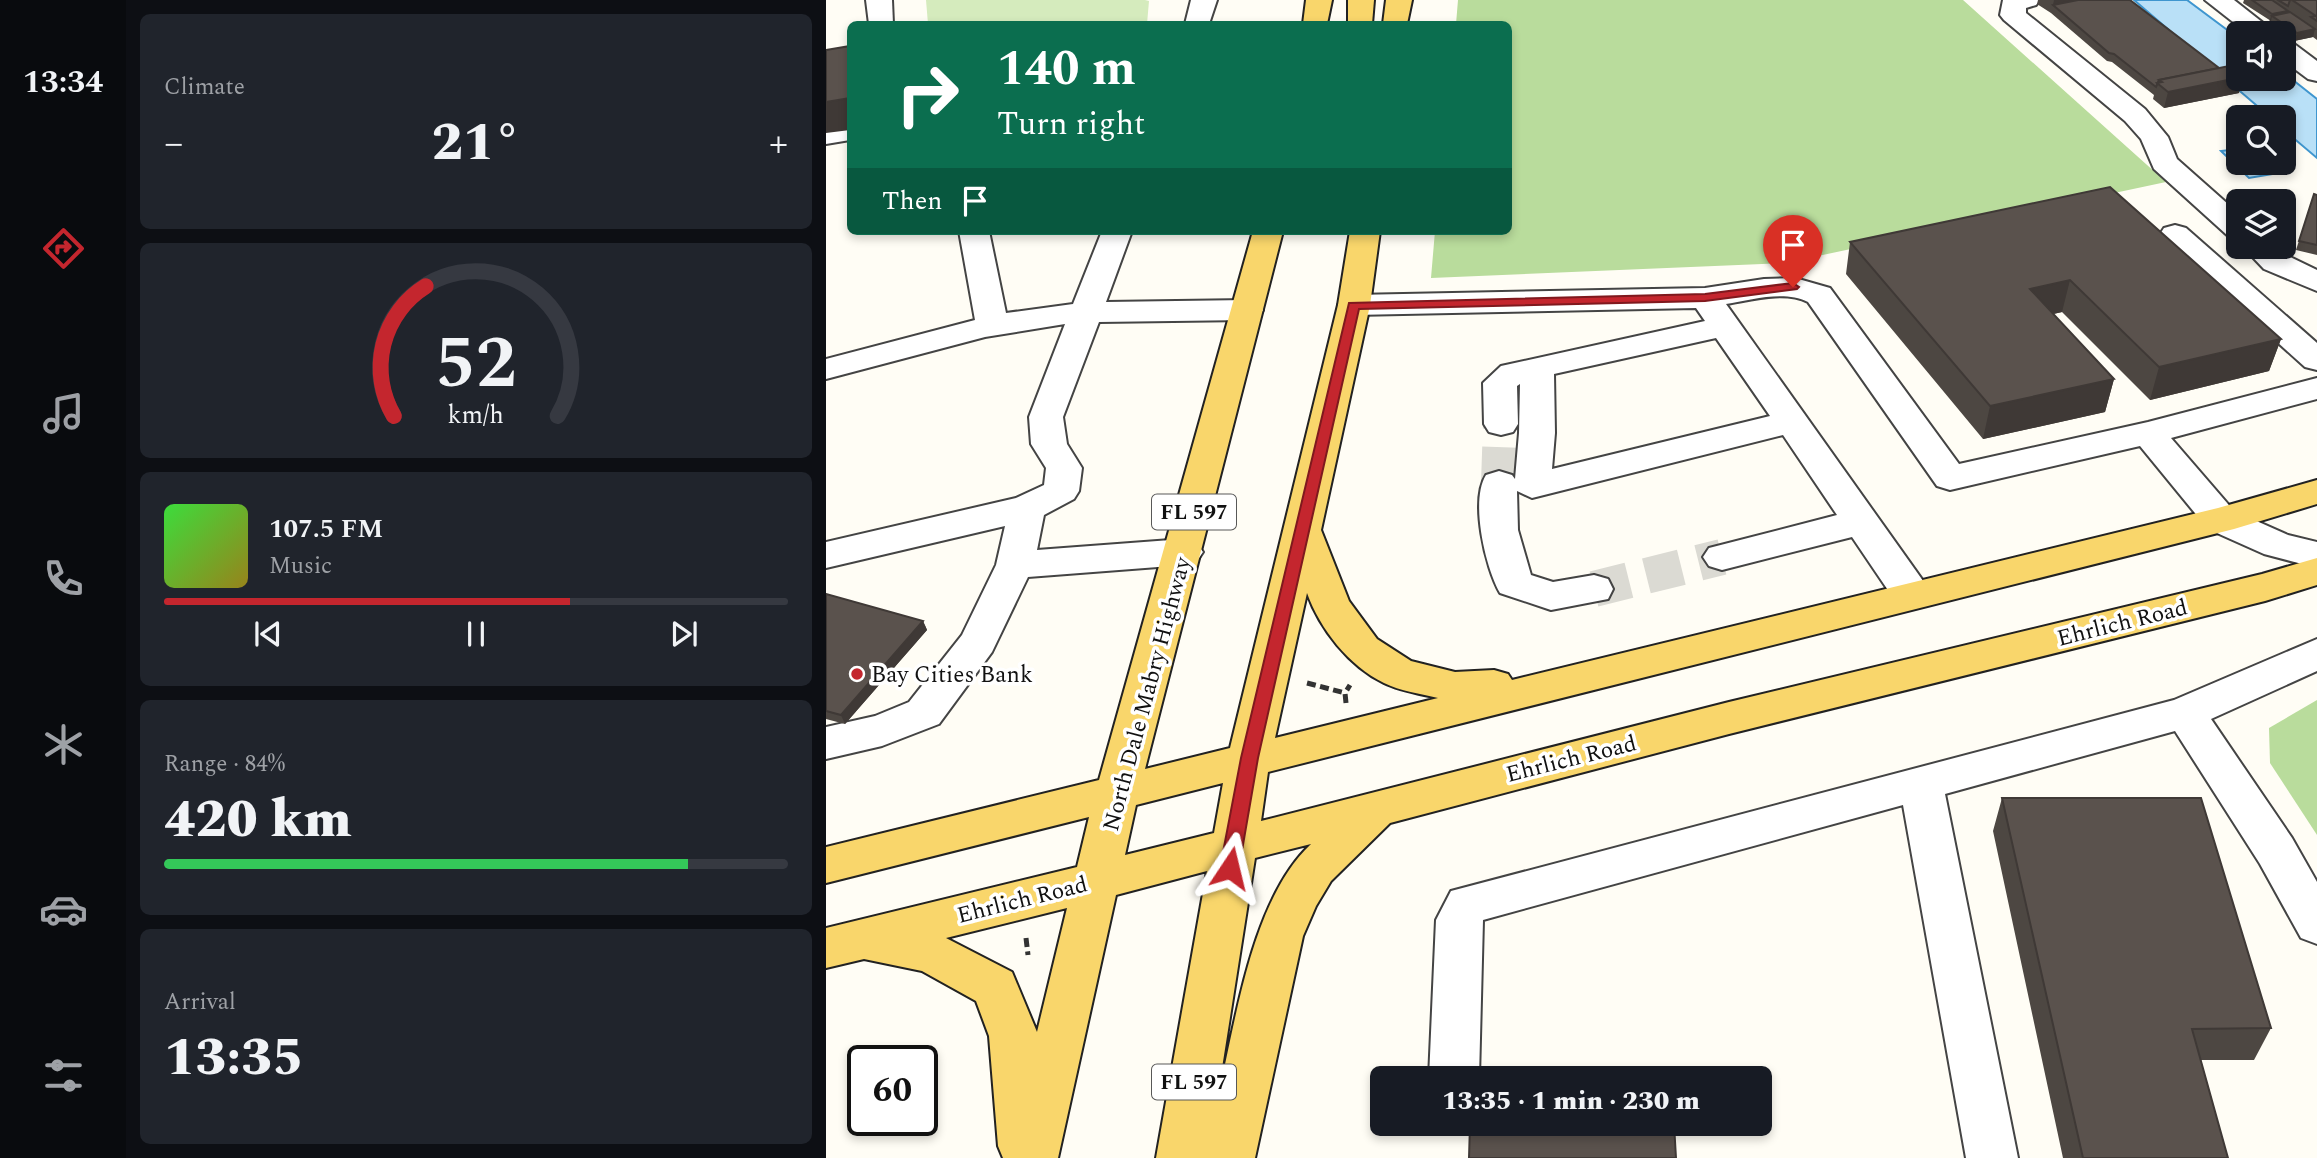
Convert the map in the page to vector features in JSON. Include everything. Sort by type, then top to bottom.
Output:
[{"type":"main road","points":[[1316,21],[1319,0]]},
{"type":"main road","points":[[1360,21],[1361,0]]},
{"type":"main road","points":[[1396,21],[1399,0]]},
{"type":"main road","name":"North Dale Mabry Highway","points":[[1032,1158],[1117,793],[1184,552],[1267,235]]},
{"type":"main road","name":"FL 597","points":[[1182,1158],[1249,758],[1354,305],[1364,235]]},
{"type":"main road","points":[[826,865],[1249,758],[2221,520],[2317,492]]},
{"type":"main road","points":[[1301,528],[1331,605],[1363,649],[1399,673],[1455,687],[1559,682]]},
{"type":"main road","name":"Ehrlich Road","points":[[844,944],[1729,718],[2265,587],[2317,570]]},
{"type":"main road","points":[[1229,1158],[1280,936],[1290,911],[1315,868],[1380,807]]},
{"type":"main road","points":[[844,944],[930,953],[995,987],[1014,1036],[1025,1158]]},
{"type":"street","points":[[879,0],[881,21]]},
{"type":"street","points":[[1198,21],[1204,0]]},
{"type":"street","points":[[2028,0],[2013,3],[2013,15],[2135,115],[2154,137],[2164,163],[2226,218]]},
{"type":"street","points":[[2218,0],[2247,21]]},
{"type":"street","points":[[2296,57],[2317,73]]},
{"type":"street","points":[[826,136],[847,132]]},
{"type":"street","points":[[2175,234],[2317,360]]},
{"type":"street","points":[[975,235],[992,325]]},
{"type":"street","points":[[826,555],[1027,508],[1061,491],[1064,468],[1049,443],[1046,417],[1115,235]]},
{"type":"street","points":[[2272,259],[2317,282]]},
{"type":"street","points":[[1354,305],[1705,298],[1793,287],[1808,288],[1819,295],[1950,478],[2148,433],[2317,388]]},
{"type":"street","points":[[1705,298],[1912,595]]},
{"type":"street","points":[[826,369],[992,325],[1086,313],[1247,310]]},
{"type":"street","points":[[1500,424],[1500,383],[1513,373],[1725,326]]},
{"type":"street","points":[[1537,367],[1537,433],[1532,486],[1791,422]]},
{"type":"street","points":[[2148,433],[2221,520],[2277,545],[2317,555]]},
{"type":"street","points":[[1499,483],[1499,530],[1514,583],[1551,596],[1594,589]]},
{"type":"street","points":[[826,743],[882,730],[924,713],[978,642],[1015,565],[1027,508]]},
{"type":"street","points":[[1722,557],[1861,522]]},
{"type":"street","points":[[1015,565],[1184,552]]},
{"type":"street","points":[[1454,1066],[1459,920],[1467,905],[2185,713],[2317,654]]},
{"type":"street","points":[[2185,713],[2276,852],[2317,924]]},
{"type":"street","points":[[1921,784],[1992,1158]]},
{"type":"path","points":[[1347,714],[1345,693],[1356,674]]},
{"type":"path","points":[[1307,683],[1345,693]]},
{"type":"green space","points":[[926,0],[1149,1],[1147,21],[928,21]]},
{"type":"green space","points":[[1458,0],[1963,0],[2166,182],[1785,263],[1431,278],[1435,235],[1512,235],[1512,21],[1456,21]]},
{"type":"green space","points":[[2317,700],[2317,835],[2270,763],[2269,728]]},
{"type":"water","points":[[2134,0],[2187,0],[2226,29],[2226,79]]},
{"type":"water","points":[[2296,82],[2317,99],[2317,158],[2296,140],[2296,105],[2256,105],[2240,91],[2296,91]]},
{"type":"building","points":[[2078,0],[2130,0],[2219,68],[2159,80],[2156,87],[2114,54],[2109,53],[2053,5]]},
{"type":"building","points":[[2252,0],[2272,0],[2288,11],[2272,14]]},
{"type":"building","points":[[2278,0],[2290,0],[2288,6]]},
{"type":"building","points":[[2292,0],[2317,0],[2317,21],[2311,17],[2316,16]]},
{"type":"building","points":[[2290,12],[2315,29],[2297,33],[2296,21],[2279,21],[2272,16]]},
{"type":"building","points":[[847,46],[847,98],[826,102],[826,50]]},
{"type":"building","points":[[2226,67],[2226,80],[2168,92],[2157,83],[2162,82],[2159,80]]},
{"type":"building","points":[[2110,187],[2281,339],[2159,367],[2070,280],[2030,289],[2114,379],[1990,406],[1850,242]]},
{"type":"building","points":[[2314,194],[2317,195],[2317,245],[2299,241]]},
{"type":"building","name":"Bay Cities Bank","points":[[826,594],[923,621],[841,715],[826,711]]},
{"type":"building","points":[[2002,798],[2201,798],[2271,1028],[2192,1029],[2228,1158],[2083,1158]]},
{"type":"building","points":[[1470,1136],[1675,1136],[1676,1158],[1469,1158]]},
{"type":"tunnel","points":[[1499,483],[1501,424]]},
{"type":"tunnel","points":[[1594,589],[1722,557]]},
{"type":"place","name":"Bay Cities Bank","points":[[857,674]]},
{"type":"route","points":[[1230,868],[1249,758],[1354,305],[1705,298],[1793,287]]}]
